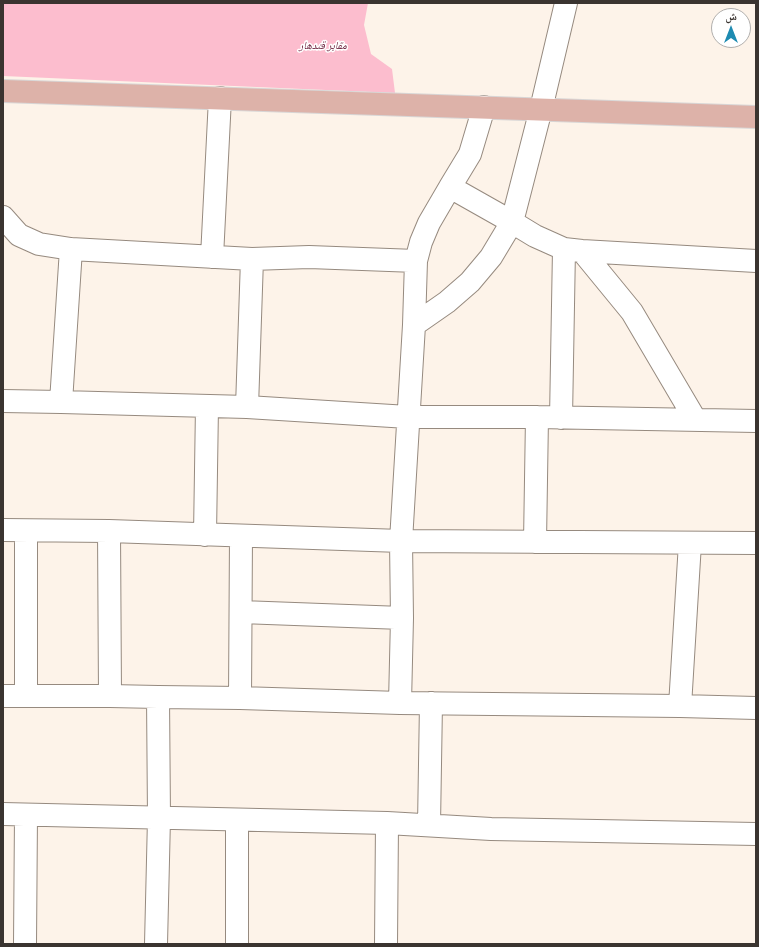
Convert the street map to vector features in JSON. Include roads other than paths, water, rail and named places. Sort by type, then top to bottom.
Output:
[{"type":"main road","points":[[3,91],[756,116]]},
{"type":"street","points":[[414,325],[447,302],[470,282],[491,257],[512,222],[566,3]]},
{"type":"street","points":[[212,257],[220,98]]},
{"type":"street","points":[[400,703],[402,618],[401,541],[414,325],[416,261],[421,242],[429,223],[470,154],[484,107]]},
{"type":"street","points":[[450,187],[535,236],[573,250],[756,261]]},
{"type":"street","points":[[3,217],[19,235],[40,244],[71,249],[252,259],[309,257],[416,261]]},
{"type":"street","points":[[61,402],[71,249]]},
{"type":"street","points":[[561,418],[573,250]]},
{"type":"street","points":[[573,250],[632,312],[695,419]]},
{"type":"street","points":[[247,407],[252,259]]},
{"type":"street","points":[[3,401],[247,407],[408,417],[537,417],[756,421]]},
{"type":"street","points":[[205,535],[207,406]]},
{"type":"street","points":[[535,542],[537,417]]},
{"type":"street","points":[[3,530],[109,531],[401,541],[756,543]]},
{"type":"street","points":[[26,531],[26,696]]},
{"type":"street","points":[[109,531],[110,696]]},
{"type":"street","points":[[240,698],[241,536]]},
{"type":"street","points":[[680,706],[690,542]]},
{"type":"street","points":[[241,612],[402,618]]},
{"type":"street","points":[[3,696],[240,698],[400,703],[756,708]]},
{"type":"street","points":[[156,944],[159,818],[158,698]]},
{"type":"street","points":[[429,825],[432,703]]},
{"type":"street","points":[[3,814],[387,823],[491,829],[756,834]]},
{"type":"street","points":[[24,944],[26,815]]},
{"type":"street","points":[[237,820],[237,944]]},
{"type":"street","points":[[386,944],[387,823]]},
{"type":"park label","name":"مقابر قندهار","points":[[323,46]]}]
